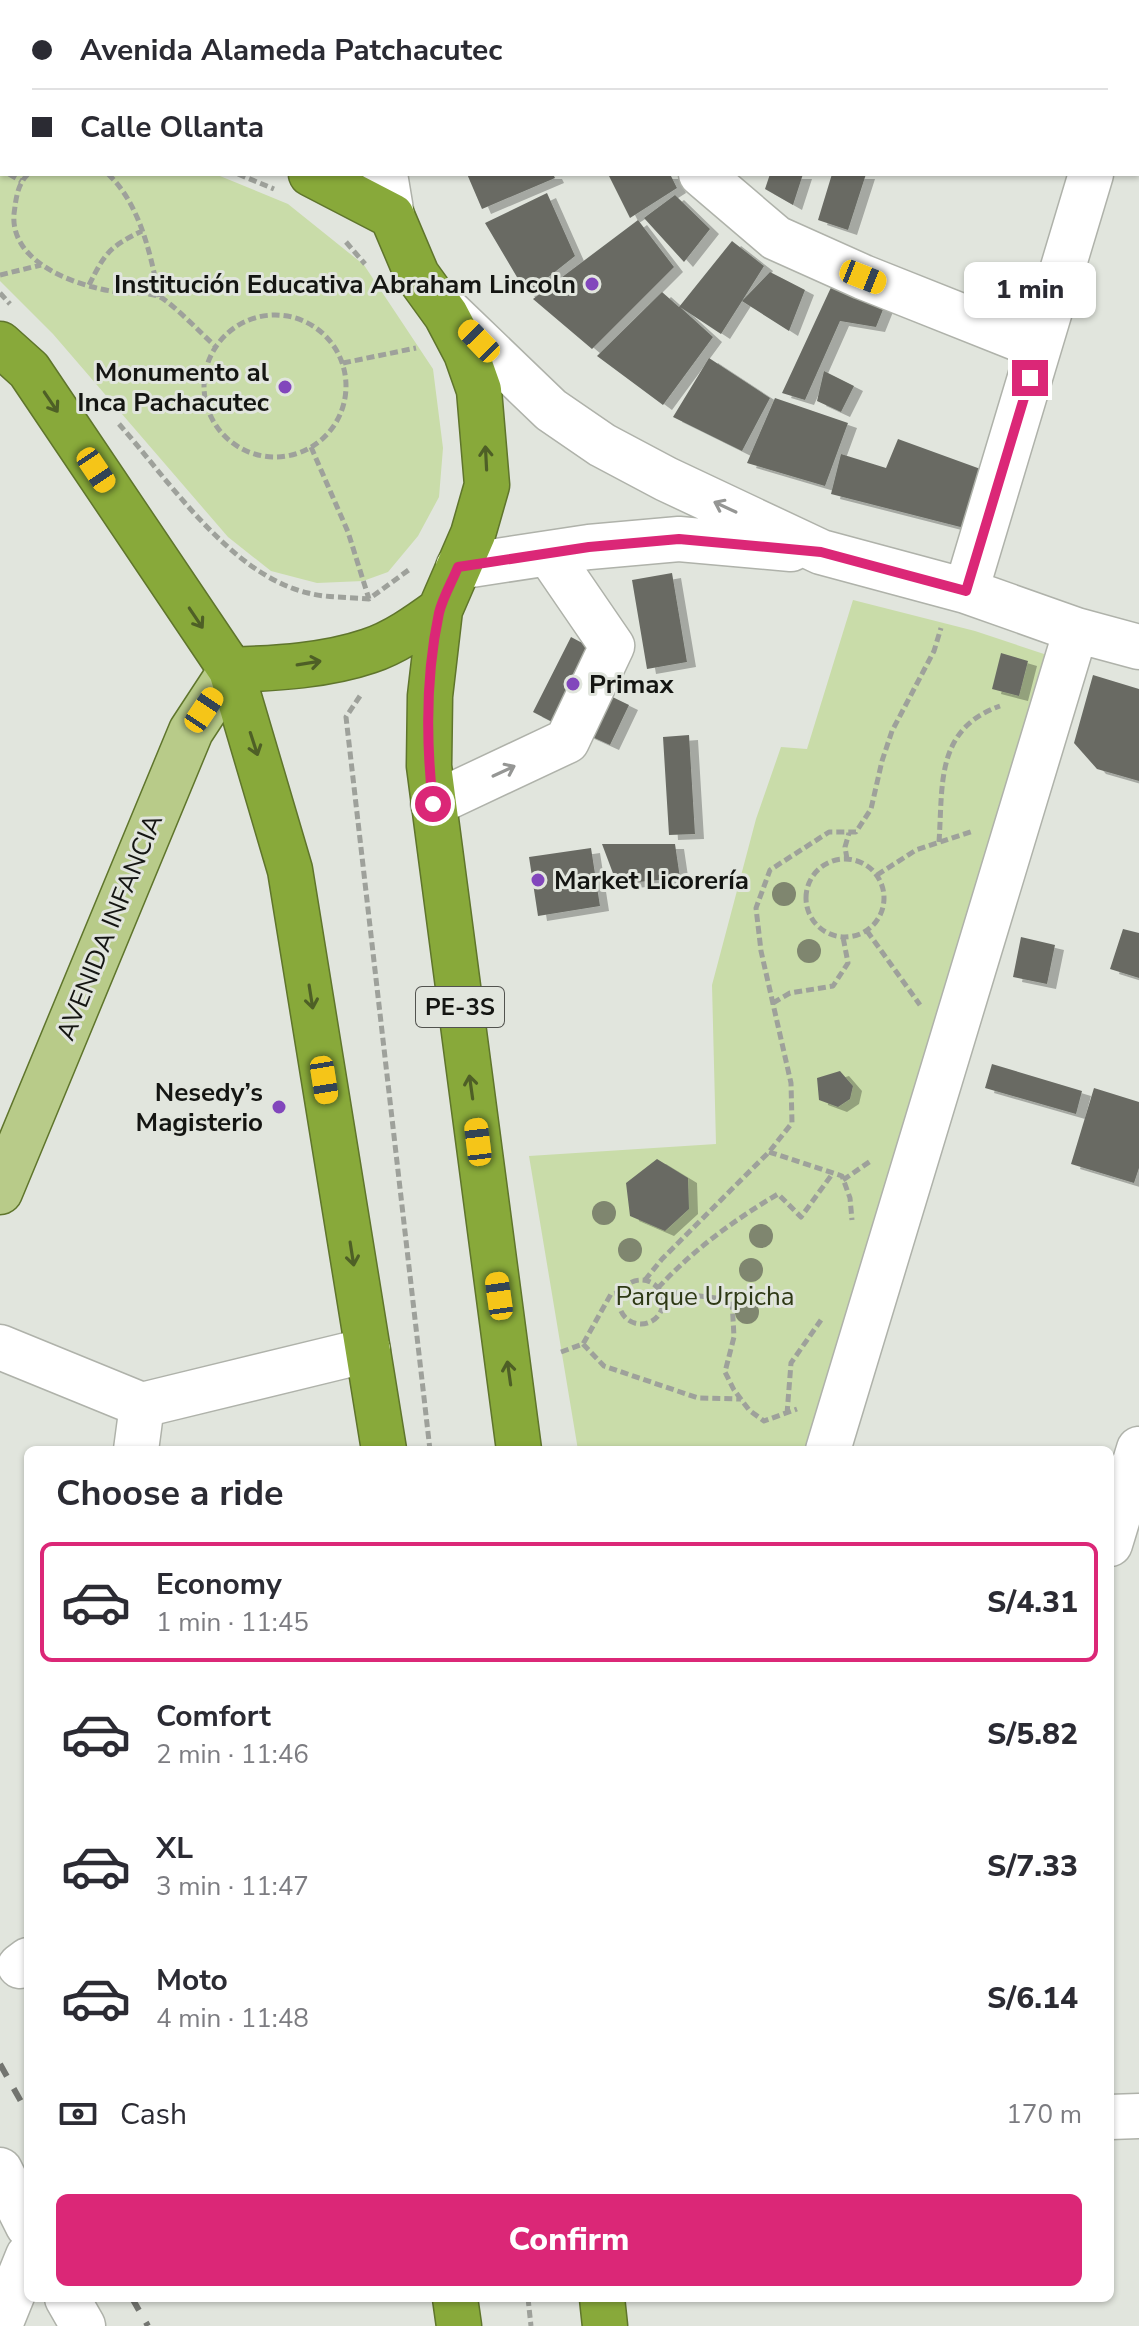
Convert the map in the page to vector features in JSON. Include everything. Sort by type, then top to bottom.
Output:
[{"type":"highway","name":"PE-3S","points":[[298,183],[389,195],[417,275],[446,315],[466,353],[479,390],[487,485],[480,516],[440,610],[430,696],[429,766],[518,1446]]},
{"type":"highway","points":[[10,329],[29,370],[231,670],[290,870],[383,1446]]},
{"type":"highway","points":[[231,670],[314,663],[369,651],[440,610]]},
{"type":"highway","points":[[456,2302],[459,2326]]},
{"type":"highway","points":[[602,2302],[605,2326]]},
{"type":"main road","name":"AVENIDA INFANCIA","points":[[0,1192],[191,731],[231,670]]},
{"type":"street","points":[[703,176],[776,238],[863,277],[1039,347]]},
{"type":"street","points":[[950,614],[1039,347],[1090,176]]},
{"type":"street","points":[[417,275],[446,309],[536,397],[582,433],[666,479],[950,614],[1076,630],[1139,647]]},
{"type":"street","points":[[458,567],[679,539],[821,552]]},
{"type":"street","points":[[433,804],[567,741],[612,646],[549,554]]},
{"type":"street","points":[[829,1446],[1076,630]]},
{"type":"street","points":[[0,1347],[142,1405],[368,1350]]},
{"type":"street","points":[[137,1446],[142,1405]]},
{"type":"street","points":[[1119,1532],[1139,1449]]},
{"type":"street","points":[[1114,2117],[1139,2116]]},
{"type":"street","points":[[0,2170],[24,2218]]},
{"type":"street","points":[[0,2325],[24,2266]]},
{"type":"street","points":[[69,2302],[83,2326]]},
{"type":"path","points":[[12,176],[21,181]]},
{"type":"path","points":[[26,176],[21,181],[16,199],[13,226],[22,248],[41,265],[89,285],[159,297],[215,346]]},
{"type":"path","points":[[110,176],[118,184],[142,231],[159,297]]},
{"type":"path","points":[[251,176],[298,183]]},
{"type":"path","points":[[89,285],[105,254],[119,242],[142,231]]},
{"type":"path","points":[[340,235],[370,269]]},
{"type":"path","points":[[0,275],[41,265]]},
{"type":"path","points":[[0,293],[10,329]]},
{"type":"path","points":[[273,315],[295,318],[316,327],[332,344],[343,363],[346,388],[341,412],[329,432],[311,447],[288,456],[264,456],[242,449],[223,434],[209,414],[204,391],[206,368],[215,346],[230,330],[250,319],[273,315]]},
{"type":"path","points":[[343,363],[419,347]]},
{"type":"path","points":[[118,423],[219,542],[266,576],[308,593],[369,599],[408,572],[415,561]]},
{"type":"path","points":[[311,447],[348,532],[369,599]]},
{"type":"path","points":[[950,614],[955,634]]},
{"type":"path","points":[[561,1352],[583,1344],[611,1294],[621,1292],[631,1282],[645,1280],[662,1259],[769,1152],[792,1123],[791,1083],[761,951],[756,908],[770,870],[829,832],[856,832],[871,809],[892,731],[950,614]]},
{"type":"path","points":[[363,691],[346,717],[430,1446]]},
{"type":"path","points":[[939,842],[942,775],[947,758],[969,722],[1000,706]]},
{"type":"path","points":[[877,875],[916,850],[981,829]]},
{"type":"path","points":[[847,859],[845,847],[849,832]]},
{"type":"path","points":[[847,859],[868,866],[877,875],[885,899],[876,923],[867,931],[855,937],[829,934],[810,917],[805,905],[810,879],[829,862],[847,859]]},
{"type":"path","points":[[867,931],[925,1010]]},
{"type":"path","points":[[773,1003],[790,993],[833,986],[848,963],[843,937]]},
{"type":"path","points":[[833,986],[839,992]]},
{"type":"path","points":[[901,992],[908,988]]},
{"type":"path","points":[[769,1152],[842,1176],[850,1198],[852,1225]]},
{"type":"path","points":[[843,1180],[874,1159]]},
{"type":"path","points":[[621,1292],[620,1306],[627,1319],[647,1323],[659,1315],[662,1308],[660,1291],[680,1263],[749,1211],[778,1194],[801,1217],[833,1173]]},
{"type":"path","points":[[645,1280],[660,1291],[732,1300],[734,1337],[725,1372],[749,1410],[764,1421],[809,1404]]},
{"type":"path","points":[[787,1414],[791,1363],[821,1320]]},
{"type":"path","points":[[583,1344],[604,1366],[698,1398],[741,1399]]},
{"type":"path","points":[[528,2302],[531,2326]]},
{"type":"green space","points":[[0,176],[220,176],[288,204],[364,265],[433,369],[443,448],[439,497],[418,536],[388,572],[363,581],[317,583],[271,571],[228,537],[53,334],[0,281]]},
{"type":"green space","name":"Parque Urpicha","points":[[853,600],[975,631],[1050,656],[818,1446],[577,1446],[529,1156],[716,1144],[712,985],[756,819],[781,747],[807,749]]},
{"type":"building","points":[[468,176],[555,178],[482,209]]},
{"type":"building","points":[[609,176],[671,176],[677,188],[630,218]]},
{"type":"building","points":[[769,176],[802,176],[793,205],[765,189]]},
{"type":"building","points":[[831,176],[865,176],[848,230],[818,220]]},
{"type":"building","points":[[547,193],[575,256],[527,294],[485,223]]},
{"type":"building","points":[[675,195],[710,229],[684,262],[644,218]]},
{"type":"building","points":[[638,220],[674,267],[592,349],[533,299]]},
{"type":"building","points":[[732,241],[764,266],[721,334],[680,307],[713,337],[663,405],[597,356],[662,292],[679,307]]},
{"type":"building","points":[[770,272],[805,290],[789,331],[742,301]]},
{"type":"building","points":[[834,281],[886,302],[876,327],[840,321],[805,400],[782,393]]},
{"type":"building","points":[[709,358],[770,398],[742,451],[673,417]]},
{"type":"building","points":[[824,371],[854,386],[841,412],[817,401]]},
{"type":"building","points":[[775,398],[848,423],[825,486],[747,463]]},
{"type":"building","points":[[898,439],[997,475],[980,532],[831,494],[841,454],[886,468]]},
{"type":"building","points":[[672,573],[687,662],[647,669],[632,580]]},
{"type":"building","points":[[571,637],[603,654],[564,728],[533,712]]},
{"type":"building","points":[[1001,653],[1028,661],[1019,696],[992,689]]},
{"type":"building","points":[[1093,675],[1139,689],[1139,781],[1097,769],[1074,743]]},
{"type":"building","points":[[598,690],[629,705],[610,745],[579,731]]},
{"type":"building","points":[[689,735],[695,834],[669,835],[663,737]]},
{"type":"building","points":[[602,844],[675,844],[680,878],[617,884]]},
{"type":"building","points":[[591,848],[600,906],[538,916],[529,857]]},
{"type":"building","points":[[1123,929],[1139,933],[1139,978],[1110,969]]},
{"type":"building","points":[[1021,937],[1055,945],[1047,984],[1013,977]]},
{"type":"building","points":[[992,1064],[1082,1091],[1076,1114],[985,1088]]},
{"type":"building","points":[[840,1071],[853,1086],[850,1099],[838,1107],[819,1100],[817,1078]]},
{"type":"building","points":[[1094,1088],[1139,1102],[1139,1168],[1134,1183],[1071,1164]]},
{"type":"building","points":[[657,1159],[688,1178],[689,1209],[665,1231],[630,1216],[626,1183]]},
{"type":"railway","points":[[0,2064],[24,2107]]},
{"type":"railway","points":[[134,2302],[148,2326]]},
{"type":"place","name":"Institución Educativa Abraham Lincoln","points":[[592,284]]},
{"type":"place","name":"Monumento al Inca Pachacutec","points":[[285,387]]},
{"type":"place","name":"Primax","points":[[573,684]]},
{"type":"place","name":"Market Licorería","points":[[538,880]]},
{"type":"place","name":"Nesedy’s Magisterio","points":[[279,1107]]},
{"type":"route","points":[[433,804],[429,766],[430,696],[435,648],[440,610],[458,567],[589,547],[679,539],[821,552],[966,591],[1030,378]]}]
